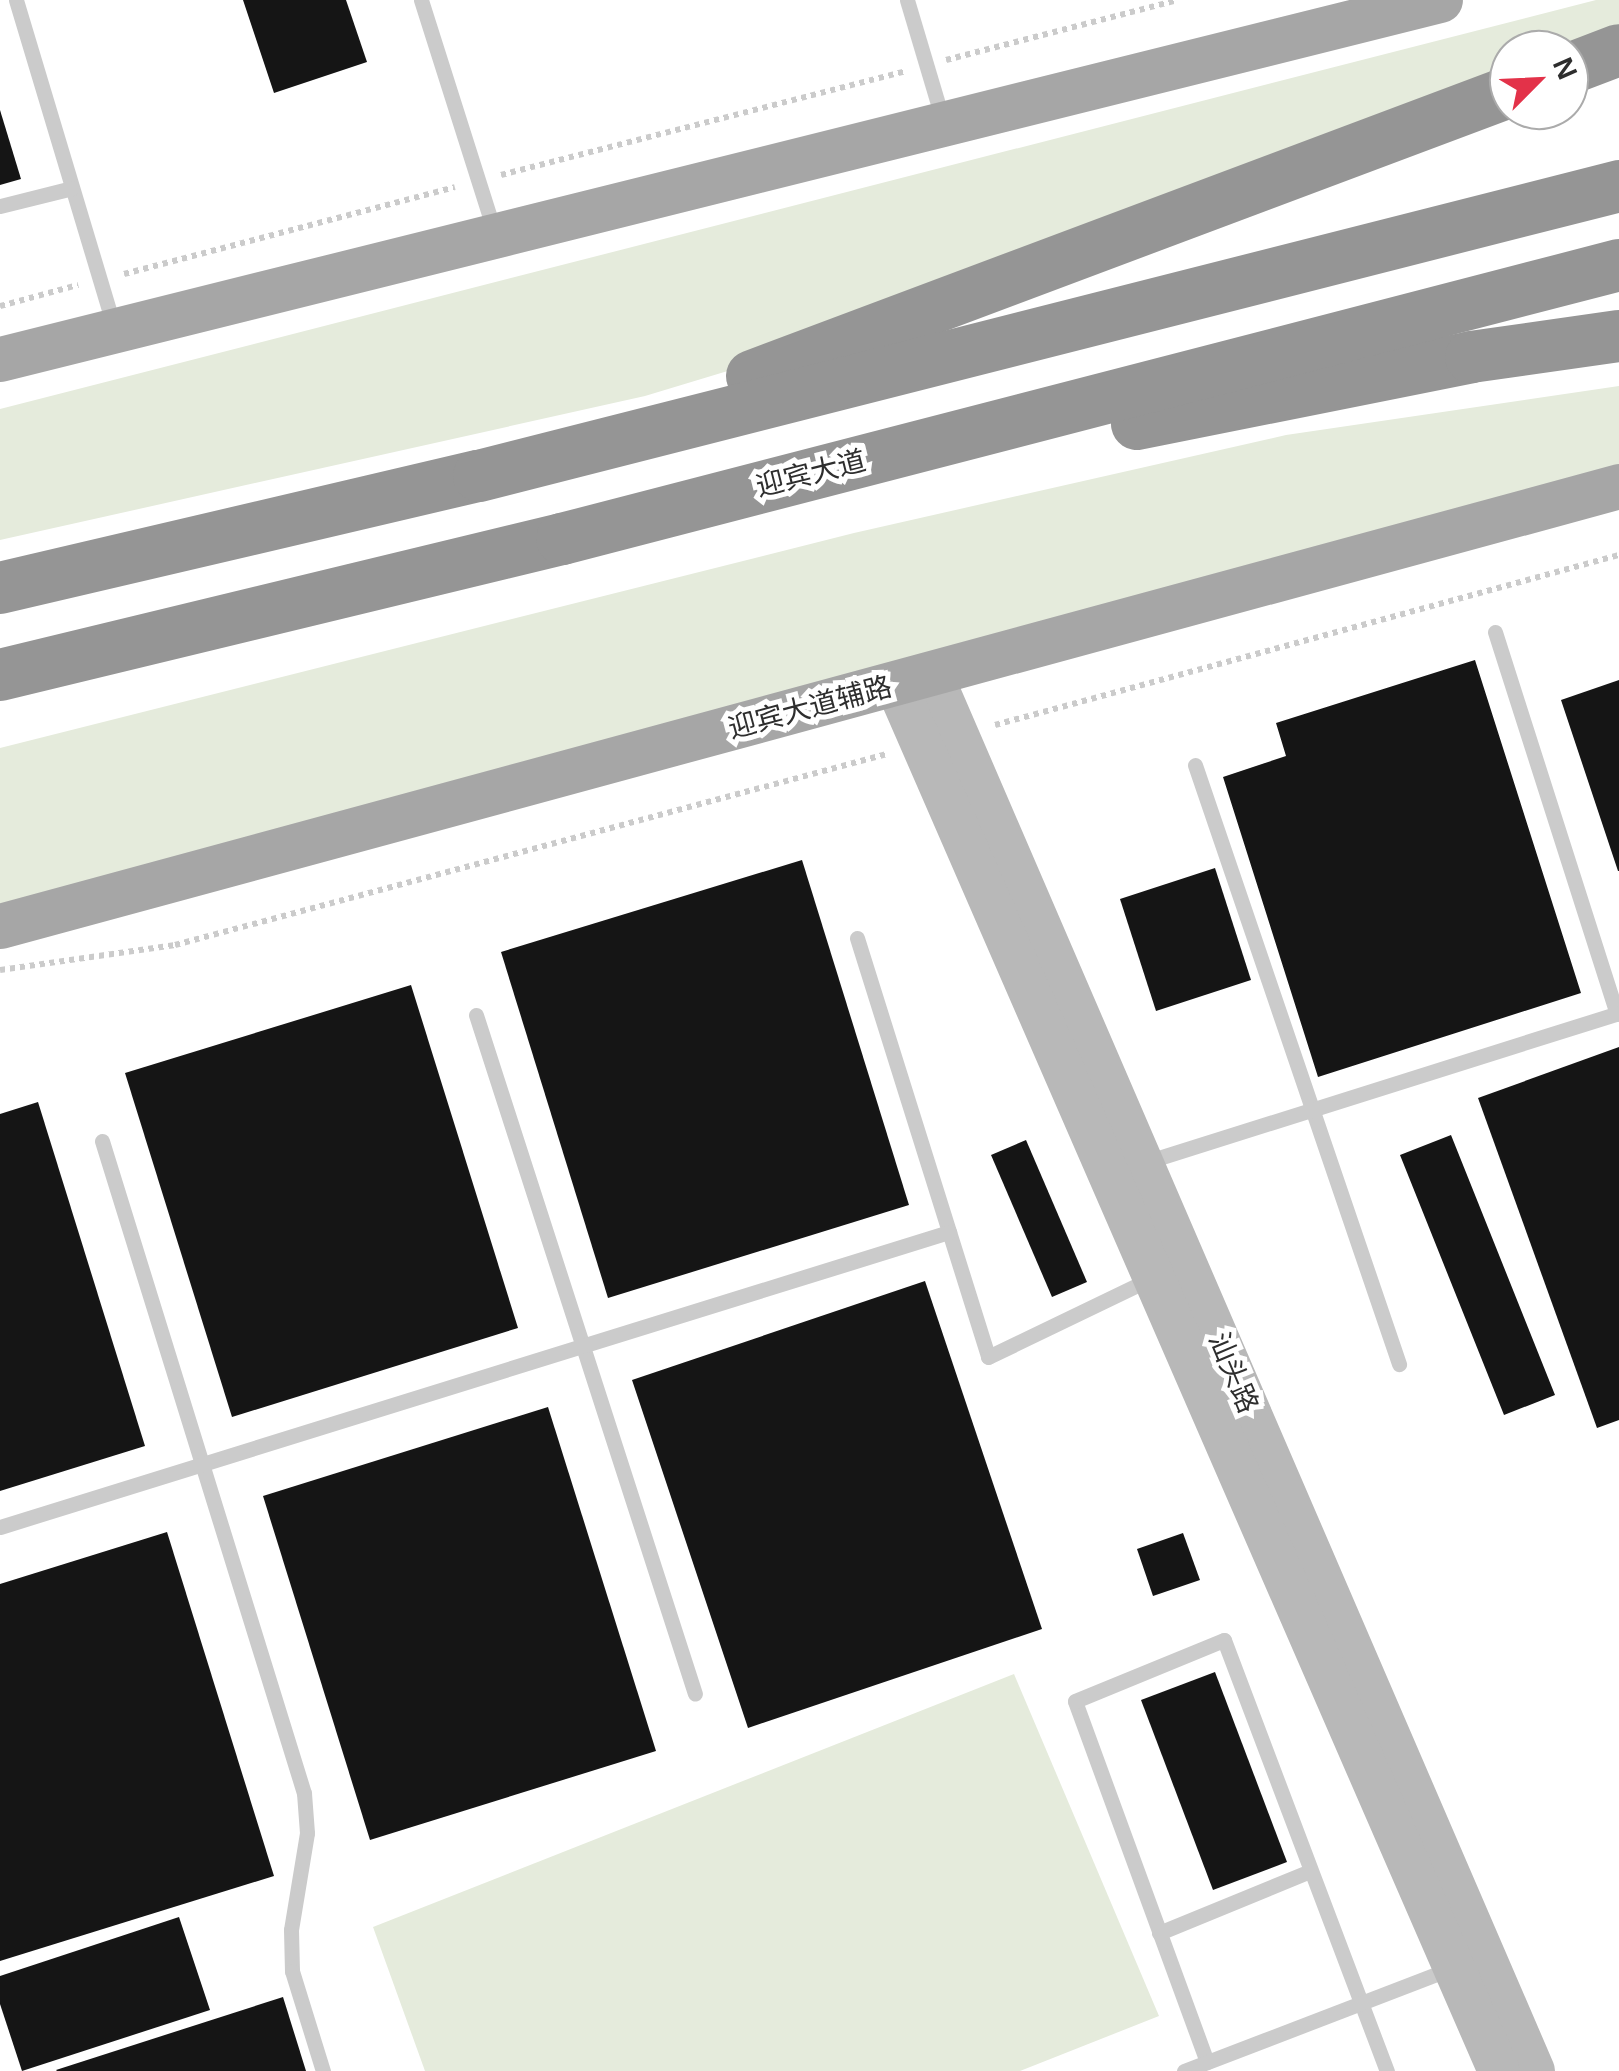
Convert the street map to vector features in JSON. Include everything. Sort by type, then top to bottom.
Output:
[{"type":"highway","points":[[1589,61],[1619,50]]},
{"type":"highway","points":[[479,476],[1489,99]]},
{"type":"highway","points":[[0,588],[479,476],[1619,186]]},
{"type":"highway","name":"迎宾大道","points":[[0,675],[562,539],[1619,266]]},
{"type":"highway","points":[[562,539],[1471,357],[1619,336]]},
{"type":"main road","points":[[0,359],[1440,0]]},
{"type":"main road","name":"迎宾大道辅路","points":[[0,926],[1619,486]]},
{"type":"street","name":"汕头路","points":[[914,680],[1469,1962],[1534,2071]]},
{"type":"street","name":"汕头路","points":[[1469,1962],[1500,2071]]},
{"type":"lane","points":[[16,0],[115,330]]},
{"type":"lane","points":[[420,0],[495,234]]},
{"type":"lane","points":[[907,0],[943,121]]},
{"type":"lane","points":[[0,206],[72,188]]},
{"type":"lane","points":[[1126,1169],[1618,1014],[1496,632]]},
{"type":"lane","points":[[1195,764],[1399,1364]]},
{"type":"lane","points":[[856,938],[988,1357],[1169,1269]]},
{"type":"lane","points":[[476,1015],[695,1694]]},
{"type":"lane","points":[[102,1141],[304,1793],[307,1833],[290,1930],[292,1971],[323,2071]]},
{"type":"lane","points":[[0,1527],[949,1232]]},
{"type":"lane","points":[[1206,2062],[1075,1701],[1224,1640],[1387,2071]]},
{"type":"lane","points":[[1160,1932],[1310,1870]]},
{"type":"lane","points":[[1186,2071],[1469,1962]]},
{"type":"path","points":[[0,306],[1178,0]]},
{"type":"path","points":[[0,970],[175,944],[1619,555]]},
{"type":"green space","points":[[1596,0],[1619,0],[1619,39],[1589,46],[1589,30],[1489,30],[1489,89],[804,348],[645,396],[0,540],[0,409]]},
{"type":"green space","points":[[1619,386],[1619,470],[0,907],[0,748],[854,533],[1286,435]]},
{"type":"green space","points":[[1014,1674],[1159,2016],[1020,2071],[425,2071],[373,1927]]},
{"type":"building","points":[[243,0],[346,0],[367,62],[274,93]]},
{"type":"building","points":[[0,110],[21,179],[0,185]]},
{"type":"building","points":[[1475,660],[1581,993],[1318,1077],[1223,777],[1286,756],[1276,723]]},
{"type":"building","points":[[1619,680],[1619,871],[1618,871],[1561,700]]},
{"type":"building","points":[[802,860],[909,1205],[608,1298],[501,952]]},
{"type":"building","points":[[1215,868],[1251,980],[1156,1011],[1120,899]]},
{"type":"building","points":[[411,985],[518,1328],[232,1417],[125,1073]]},
{"type":"building","points":[[1619,1047],[1619,1420],[1597,1428],[1478,1098]]},
{"type":"building","points":[[38,1102],[145,1446],[0,1491],[0,1114]]},
{"type":"building","points":[[1451,1135],[1555,1395],[1504,1415],[1400,1155]]},
{"type":"building","points":[[1026,1140],[1087,1282],[1052,1297],[991,1155]]},
{"type":"building","points":[[925,1281],[1042,1629],[748,1728],[632,1380]]},
{"type":"building","points":[[548,1407],[656,1751],[370,1840],[263,1496]]},
{"type":"building","points":[[167,1532],[274,1876],[0,1961],[0,1584]]},
{"type":"building","points":[[1183,1533],[1200,1580],[1153,1596],[1137,1549]]},
{"type":"building","points":[[1215,1672],[1287,1862],[1213,1890],[1141,1700]]},
{"type":"building","points":[[179,1917],[210,2010],[22,2071],[0,2004],[0,1976]]},
{"type":"building","points":[[283,1997],[306,2071],[56,2070]]}]
